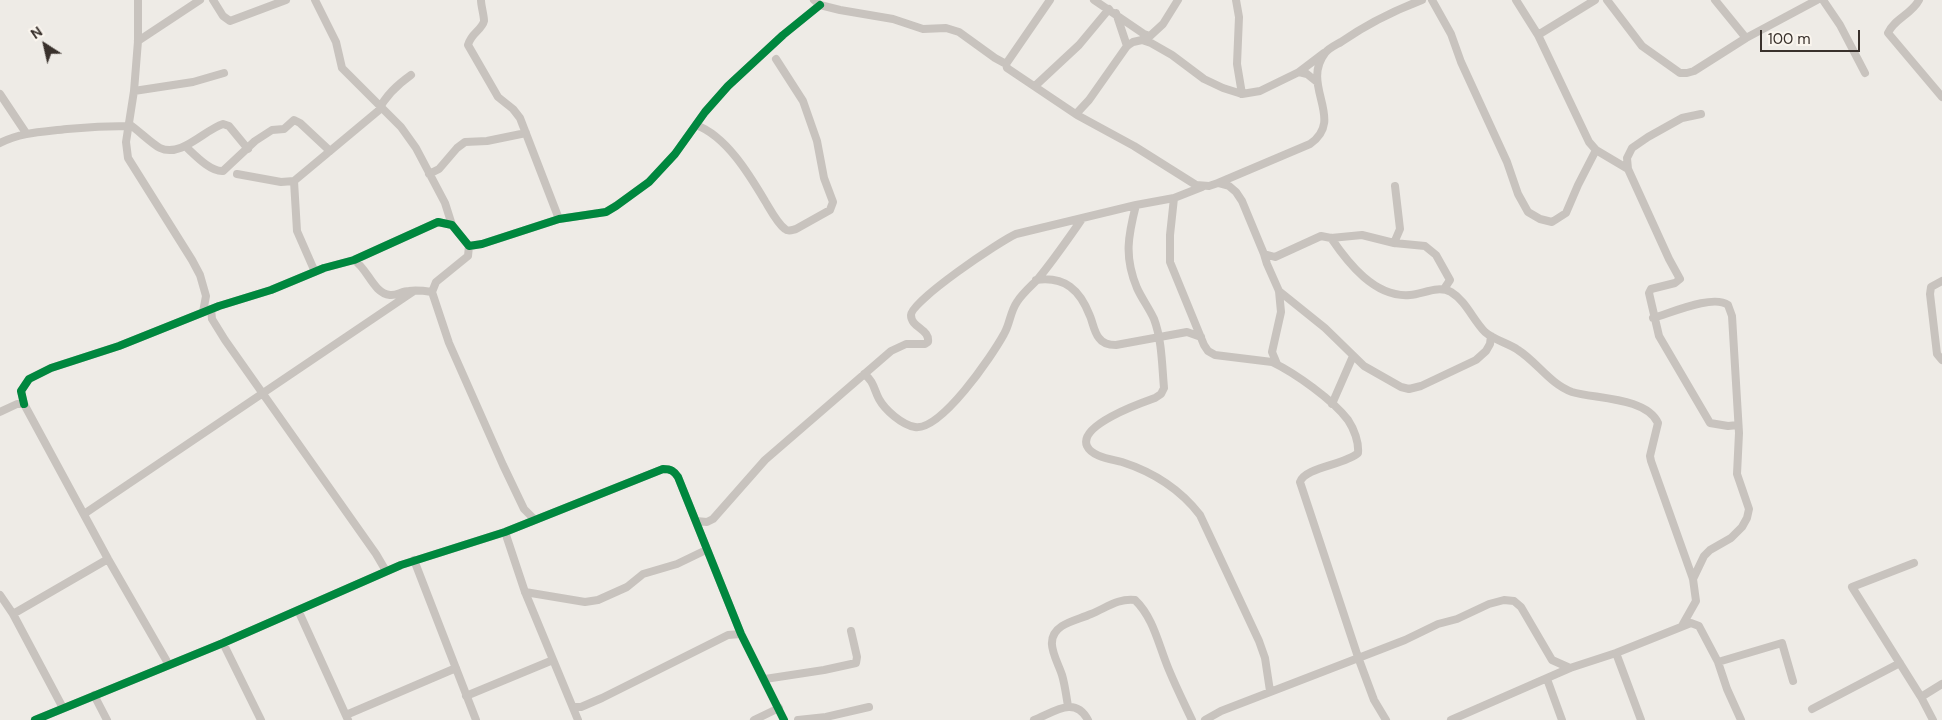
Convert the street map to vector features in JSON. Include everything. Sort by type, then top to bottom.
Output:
[{"type":"street","points":[[138,0],[138,41],[134,91],[126,142],[128,158],[192,260],[200,275],[206,296],[215,307]]},
{"type":"street","points":[[138,41],[200,0]]},
{"type":"street","points":[[213,0],[223,16],[230,21],[286,0]]},
{"type":"street","points":[[315,0],[336,42],[342,68],[381,105],[401,127],[416,148],[445,203],[452,225],[469,246],[468,256],[436,282],[432,292],[449,343],[487,429],[524,509],[535,520]]},
{"type":"street","points":[[481,0],[484,20],[481,27],[470,38],[468,45],[498,97],[513,109],[520,118],[558,219]]},
{"type":"street","points":[[1006,64],[1050,0]]},
{"type":"street","points":[[1094,0],[1144,34],[1150,36],[1163,24],[1178,0]]},
{"type":"street","points":[[1236,0],[1239,16],[1237,64],[1242,94]]},
{"type":"street","points":[[1076,114],[1089,100],[1128,46],[1142,40],[1172,54],[1204,79],[1242,94],[1260,91],[1299,72],[1366,25],[1422,0]]},
{"type":"street","points":[[1432,0],[1451,34],[1461,62],[1499,144],[1518,194],[1528,212],[1540,219],[1552,222],[1566,213],[1596,150]]},
{"type":"street","points":[[1516,0],[1538,35],[1582,129],[1596,150],[1628,169]]},
{"type":"street","points":[[1538,35],[1595,0]]},
{"type":"street","points":[[1607,0],[1642,46],[1680,73],[1694,71],[1746,38],[1817,0]]},
{"type":"street","points":[[1715,0],[1746,38]]},
{"type":"street","points":[[1823,0],[1840,25],[1865,73]]},
{"type":"street","points":[[1919,0],[1909,12],[1890,28],[1888,33],[1942,97]]},
{"type":"street","points":[[469,246],[482,244],[558,219],[606,212],[616,206],[649,182],[675,154],[705,112],[728,86],[817,2],[840,10],[893,18],[924,29],[946,28],[959,32],[1006,64],[1007,68],[1076,114],[1134,146],[1196,185],[1205,186]]},
{"type":"street","points":[[1035,86],[1112,11]]},
{"type":"street","points":[[1112,11],[1128,46]]},
{"type":"street","points":[[696,521],[702,523],[713,519],[765,460],[891,352],[900,347],[928,342],[927,334],[913,322],[911,312],[920,300],[983,252],[1004,239],[1016,234],[1082,218],[1174,198],[1218,183],[1310,144],[1323,131],[1325,120],[1317,82],[1319,68],[1326,52]]},
{"type":"street","points":[[696,125],[704,128],[716,138],[743,166],[786,230],[796,229],[830,210],[833,202],[824,178],[818,141],[810,118],[800,95],[776,59]]},
{"type":"street","points":[[1299,72],[1306,74],[1317,82]]},
{"type":"street","points":[[134,91],[193,82],[224,73]]},
{"type":"street","points":[[237,174],[280,182],[294,181],[378,110],[398,84],[411,75]]},
{"type":"street","points":[[0,94],[26,133]]},
{"type":"street","points":[[1701,114],[1682,118],[1632,148],[1627,158],[1628,169],[1680,279],[1675,283],[1651,289],[1648,293],[1659,336],[1707,418],[1714,424],[1738,426]]},
{"type":"street","points":[[185,146],[219,172],[223,171],[255,141],[272,130],[284,129],[294,120],[300,123],[330,151]]},
{"type":"street","points":[[0,143],[26,133],[96,126],[129,125],[160,148],[173,150],[185,146],[223,124],[229,126],[248,149]]},
{"type":"street","points":[[429,174],[439,168],[465,142],[487,142],[526,133]]},
{"type":"street","points":[[294,181],[297,231],[315,272]]},
{"type":"street","points":[[1218,183],[1229,186],[1242,201],[1279,291],[1281,312],[1272,352],[1277,364]]},
{"type":"street","points":[[1394,243],[1400,229],[1395,186]]},
{"type":"street","points":[[1174,198],[1170,235],[1170,262],[1200,337],[1208,351],[1215,355],[1277,364],[1299,378],[1332,404],[1349,422],[1358,445],[1358,453],[1346,461],[1307,474],[1300,482],[1358,657],[1374,700],[1386,720]]},
{"type":"street","points":[[1136,205],[1128,241],[1128,259],[1138,289],[1154,320],[1164,388],[1161,394],[1114,415],[1099,424],[1090,432],[1086,441],[1088,448],[1096,455],[1123,462],[1164,481],[1192,504],[1203,522],[1259,641],[1265,658],[1270,692]]},
{"type":"street","points":[[864,374],[872,381],[883,406],[904,422],[914,427],[925,427],[938,419],[963,392],[997,346],[1006,332],[1015,305],[1082,218]]},
{"type":"street","points":[[169,665],[108,559],[24,404],[21,391],[24,385],[40,373],[119,346],[215,307],[271,290],[315,272],[354,260],[438,222],[452,225]]},
{"type":"street","points":[[1264,254],[1275,256],[1321,236],[1331,238],[1362,235],[1394,243],[1425,246],[1431,250],[1449,276],[1450,280],[1444,290]]},
{"type":"street","points":[[1331,238],[1351,264],[1376,286],[1399,295],[1444,290],[1453,293],[1486,333],[1518,350],[1551,378],[1570,391],[1614,398],[1643,409],[1655,417],[1658,423],[1650,456],[1651,462],[1693,579],[1696,601],[1683,624]]},
{"type":"street","points":[[354,260],[366,270],[377,287],[384,293],[395,295],[408,291],[432,292]]},
{"type":"street","points":[[1036,280],[1048,278],[1057,280],[1078,294],[1084,300],[1098,337],[1108,345],[1116,346],[1187,332],[1200,337]]},
{"type":"street","points":[[1942,281],[1931,287],[1930,294],[1937,354],[1942,360]]},
{"type":"street","points":[[84,514],[414,291]]},
{"type":"street","points":[[1279,291],[1325,328],[1364,366],[1385,380],[1409,389],[1443,377],[1476,360],[1486,351],[1490,344],[1491,336]]},
{"type":"street","points":[[203,312],[206,296]]},
{"type":"street","points":[[1653,318],[1718,301],[1728,305],[1732,316],[1738,426],[1737,474],[1749,509],[1742,527],[1731,538],[1710,550],[1701,562],[1693,579]]},
{"type":"street","points":[[215,307],[212,319],[225,340],[376,554],[386,571]]},
{"type":"street","points":[[1187,332],[1193,319]]},
{"type":"street","points":[[1332,404],[1353,356]]},
{"type":"street","points":[[0,412],[17,404],[24,404]]},
{"type":"street","points":[[35,720],[94,694],[223,643],[386,571],[414,560],[505,532],[663,469],[669,469],[678,477],[741,634],[784,720]]},
{"type":"street","points":[[505,532],[525,592],[578,720]]},
{"type":"street","points":[[525,592],[585,602],[598,600],[627,587],[644,574],[677,564],[706,550]]},
{"type":"street","points":[[13,614],[108,559]]},
{"type":"street","points":[[414,560],[476,720]]},
{"type":"street","points":[[1914,562],[1852,587],[1921,697],[1933,720]]},
{"type":"street","points":[[0,595],[13,614],[63,708]]},
{"type":"street","points":[[1068,706],[1065,686],[1052,650],[1051,640],[1054,634],[1062,626],[1097,612],[1113,603],[1135,600],[1148,618],[1192,720]]},
{"type":"street","points":[[1205,720],[1221,711],[1405,640],[1438,624],[1504,600],[1514,601],[1521,607],[1552,660],[1570,668]]},
{"type":"street","points":[[298,610],[347,717],[456,668]]},
{"type":"street","points":[[1451,720],[1570,668],[1616,652],[1683,624],[1691,623],[1698,624],[1718,662],[1727,690],[1741,720]]},
{"type":"street","points":[[765,679],[856,663],[857,657],[851,631]]},
{"type":"street","points":[[573,708],[581,707],[602,698],[728,634],[741,634]]},
{"type":"street","points":[[223,643],[260,720]]},
{"type":"street","points":[[1718,662],[1782,643],[1793,681]]},
{"type":"street","points":[[1616,652],[1641,720]]},
{"type":"street","points":[[466,696],[553,660]]},
{"type":"street","points":[[1552,660],[1549,678],[1562,720]]},
{"type":"street","points":[[1812,710],[1900,663]]},
{"type":"street","points":[[1921,697],[1942,684]]},
{"type":"street","points":[[94,694],[106,720]]},
{"type":"street","points":[[1034,720],[1068,706],[1077,707],[1088,720]]},
{"type":"street","points":[[798,720],[826,717],[869,707]]},
{"type":"street","points":[[754,720],[779,708]]},
{"type":"cycle path","points":[[24,404],[21,391],[29,379],[51,368],[119,346],[219,306],[271,290],[324,268],[354,260],[438,222],[452,225],[469,246],[482,244],[559,219],[606,212],[649,182],[675,154],[705,112],[728,86],[783,35],[820,5]]},
{"type":"cycle path","points":[[35,720],[223,643],[401,565],[505,532],[663,469],[672,471],[678,477],[741,634],[784,720]]}]
